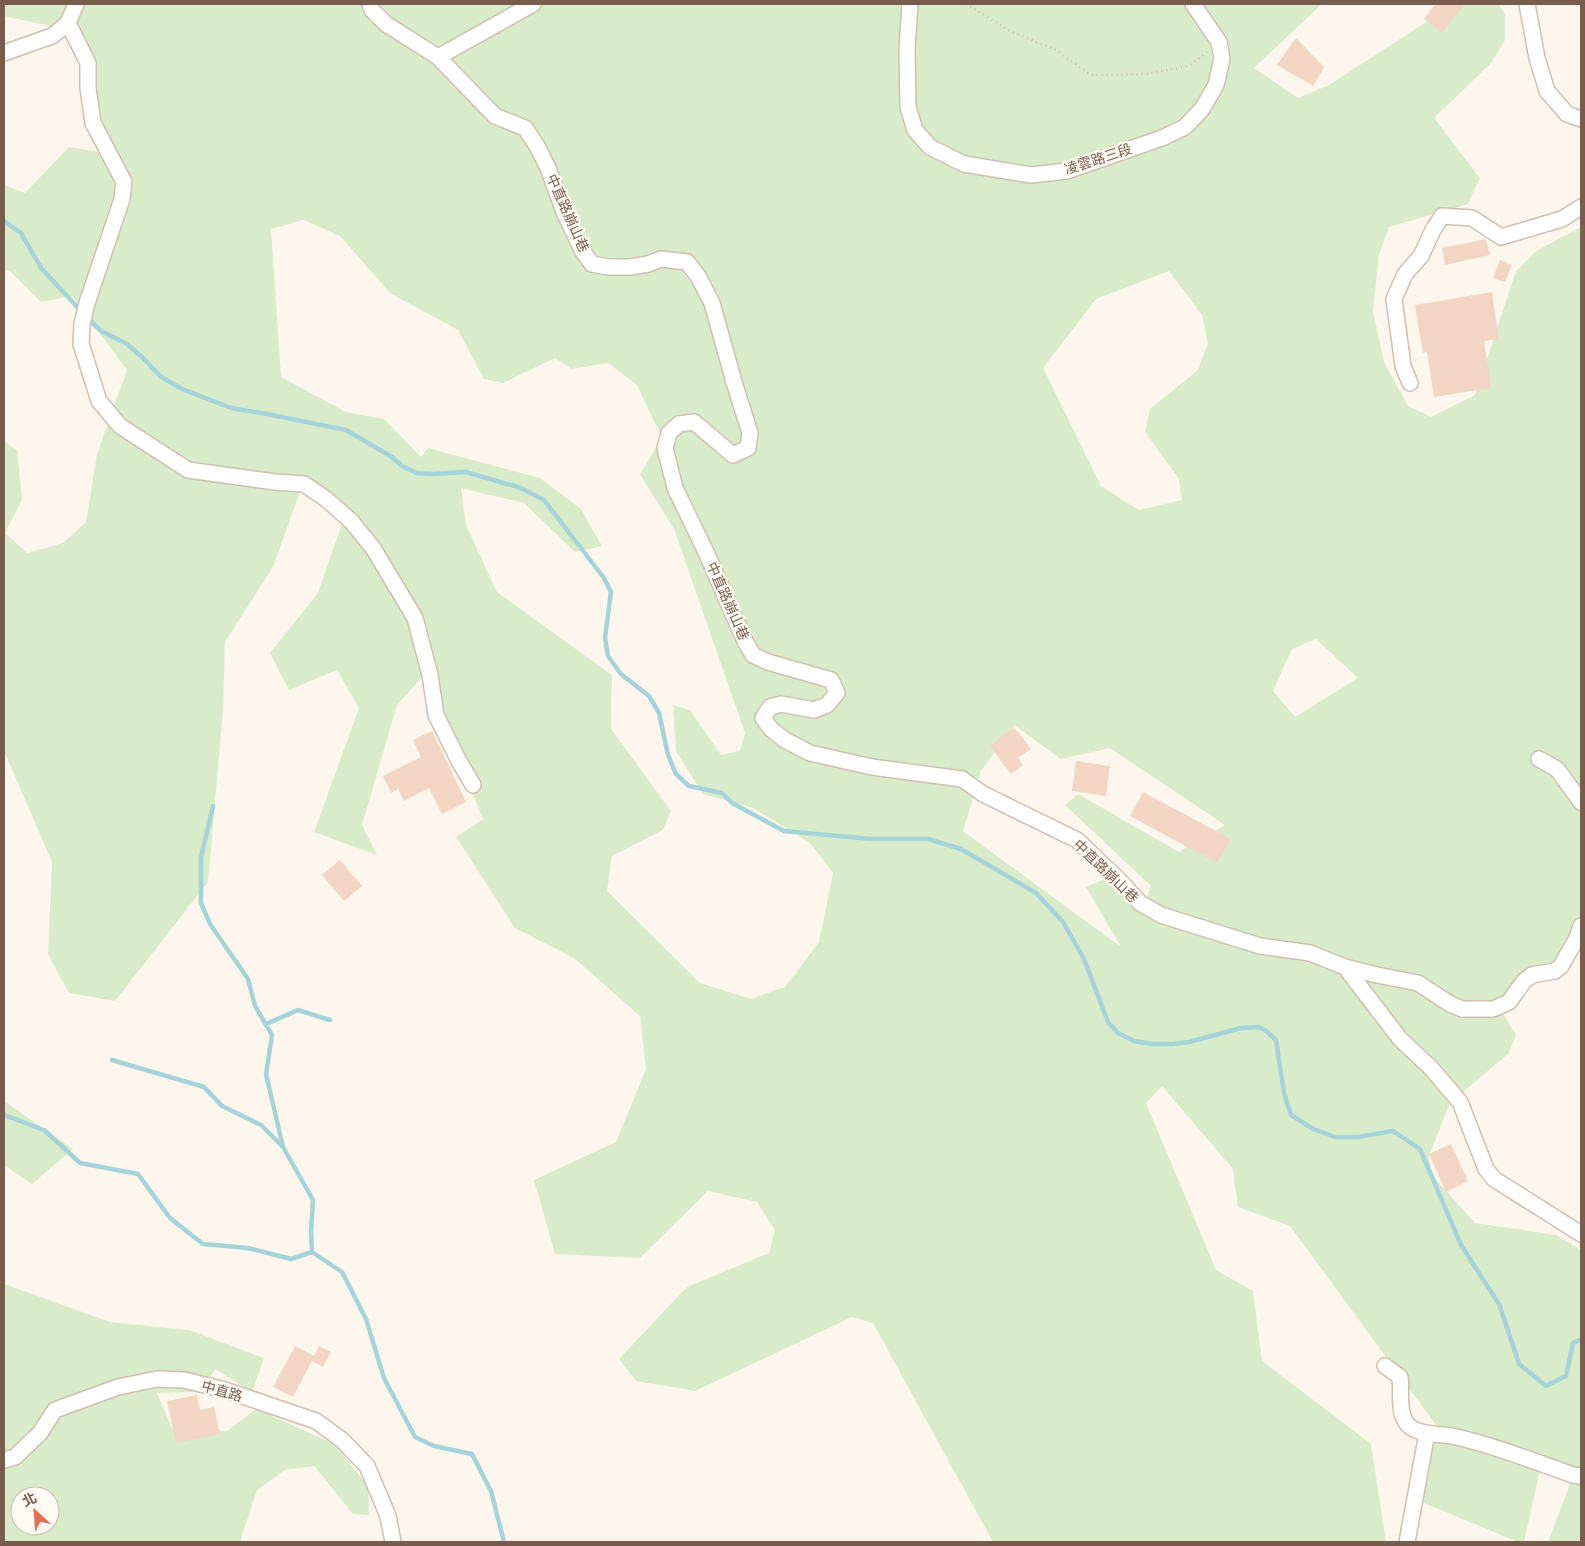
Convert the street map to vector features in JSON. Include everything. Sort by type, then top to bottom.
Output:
[{"type":"street","points":[[4,53],[52,36],[68,23],[76,4]]},
{"type":"street","name":"中直路崩山巷","points":[[370,4],[372,10],[386,24],[438,57],[495,116],[525,128],[548,168],[564,212],[583,252],[592,264],[609,267],[630,267],[661,260],[687,262],[698,276],[712,303],[750,433],[748,448],[733,455],[694,422],[679,424],[669,433],[665,448],[674,488],[705,550],[753,655],[768,662],[831,680],[837,693],[827,705],[814,710],[781,704],[770,707],[763,718],[770,729],[785,740],[810,753],[872,767],[962,778],[983,794],[1077,840],[1140,903],[1161,915],[1260,946],[1310,953],[1345,967]]},
{"type":"street","points":[[438,57],[534,4]]},
{"type":"street","name":"凌雲路三段","points":[[910,4],[907,50],[908,107],[915,130],[930,147],[964,164],[1031,175],[1067,172],[1162,138],[1184,127],[1202,109],[1216,85],[1222,59],[1219,42]]},
{"type":"street","points":[[1193,4],[1219,42]]},
{"type":"street","points":[[1528,4],[1537,58],[1547,91],[1567,114],[1581,119]]},
{"type":"street","points":[[68,23],[88,63],[88,88],[93,123],[124,182],[122,199],[87,303],[82,324],[81,344],[99,401],[120,426],[188,470],[304,484],[326,499],[351,521],[373,548],[415,618],[430,675],[436,715],[473,785]]},
{"type":"street","points":[[1410,383],[1403,366],[1394,299],[1405,274],[1421,256],[1442,216],[1472,218],[1501,237],[1562,219],[1581,207]]},
{"type":"street","points":[[1538,759],[1557,769],[1581,802]]},
{"type":"street","points":[[1345,967],[1418,983],[1450,1004],[1462,1009],[1494,1009],[1509,1002],[1524,981],[1532,975],[1555,971],[1561,966],[1577,938],[1581,926]]},
{"type":"street","points":[[1345,967],[1400,1039],[1430,1067],[1460,1102],[1486,1169],[1494,1180],[1581,1234]]},
{"type":"street","points":[[1385,1366],[1400,1377],[1402,1392],[1400,1410],[1409,1426],[1420,1433],[1446,1435],[1488,1446],[1573,1475],[1581,1476]]},
{"type":"street","name":"中直路","points":[[4,1460],[15,1458],[40,1433],[55,1410],[118,1387],[157,1379],[184,1380],[225,1390],[316,1421],[342,1440],[367,1466],[388,1516],[392,1542]]},
{"type":"street","points":[[1407,1542],[1427,1433]]},
{"type":"path","points":[[966,4],[1012,32],[1054,49],[1091,75],[1146,74],[1189,66],[1219,42]]},
{"type":"green space","points":[[4,4],[1322,4],[1254,68],[1298,98],[1329,85],[1454,4],[1498,4],[1505,14],[1505,40],[1491,63],[1434,118],[1480,178],[1468,204],[1389,227],[1379,255],[1373,311],[1384,362],[1408,406],[1431,417],[1475,395],[1516,271],[1536,251],[1581,227],[1581,944],[1567,962],[1528,975],[1501,1010],[1516,1035],[1508,1054],[1450,1103],[1429,1156],[1432,1175],[1475,1223],[1556,1235],[1581,1250],[1581,1542],[1548,1542],[1573,1476],[1541,1465],[1524,1542],[1518,1542],[1424,1503],[1411,1465],[1439,1429],[1290,1226],[1238,1207],[1233,1169],[1162,1086],[1146,1103],[1216,1270],[1253,1291],[1262,1361],[1371,1444],[1386,1542],[993,1542],[873,1323],[852,1317],[695,1391],[636,1381],[619,1359],[687,1287],[769,1253],[775,1230],[757,1202],[708,1191],[640,1258],[555,1254],[534,1180],[616,1142],[646,1069],[640,1016],[574,958],[515,928],[456,837],[483,819],[424,675],[397,705],[362,825],[377,855],[314,832],[359,708],[337,670],[289,690],[270,653],[318,593],[348,506],[302,486],[273,567],[225,642],[223,711],[208,882],[115,1001],[69,993],[48,954],[52,862],[4,751],[4,441],[17,450],[22,500],[5,533],[27,553],[63,543],[86,522],[97,454],[127,370],[72,296],[41,302],[11,272],[4,269],[4,185],[25,193],[69,147],[106,153],[73,31],[4,16]],"holes":[[[304,220],[340,236],[390,293],[458,330],[484,379],[503,383],[555,358],[572,369],[608,363],[637,385],[662,438],[640,474],[674,529],[745,733],[740,751],[721,755],[690,710],[673,705],[676,751],[703,794],[753,808],[810,843],[833,873],[819,942],[785,987],[751,999],[700,983],[607,891],[612,856],[663,830],[671,811],[611,729],[612,675],[497,592],[466,525],[461,488],[524,503],[575,552],[602,546],[581,509],[540,478],[428,448],[421,457],[384,419],[346,412],[281,377],[271,229]],[[1169,271],[1202,315],[1208,343],[1198,370],[1150,409],[1145,432],[1179,479],[1182,500],[1139,510],[1101,486],[1043,368],[1096,299]],[[1316,639],[1358,678],[1295,717],[1273,691],[1292,649]],[[1014,725],[1061,759],[1110,748],[1225,825],[1179,852],[1078,794],[1065,805],[1151,886],[1146,901],[1114,875],[1086,887],[1121,947],[963,831],[981,771]]]},
{"type":"green space","points":[[4,1101],[73,1149],[32,1184],[4,1165]]},
{"type":"green space","points":[[4,1284],[110,1322],[189,1330],[264,1358],[252,1392],[215,1369],[202,1392],[157,1393],[172,1428],[227,1431],[256,1409],[334,1444],[368,1486],[369,1515],[353,1514],[314,1466],[285,1470],[257,1490],[240,1542],[4,1542]]},
{"type":"building","points":[[1436,4],[1465,4],[1442,33],[1424,19]]},
{"type":"building","points":[[1296,38],[1324,67],[1313,86],[1277,65]]},
{"type":"building","points":[[1486,239],[1490,255],[1445,265],[1442,248]]},
{"type":"building","points":[[1500,260],[1512,265],[1505,282],[1493,278]]},
{"type":"building","points":[[1492,292],[1499,339],[1484,341],[1491,388],[1434,397],[1427,352],[1423,353],[1415,305]]},
{"type":"building","points":[[1014,727],[1031,749],[1018,758],[1023,765],[1011,774],[990,746]]},
{"type":"building","points":[[432,731],[466,802],[442,814],[429,788],[404,801],[398,789],[391,793],[383,776],[421,757],[413,740]]},
{"type":"building","points":[[1076,761],[1110,766],[1106,796],[1072,791]]},
{"type":"building","points":[[1143,792],[1231,839],[1217,863],[1130,816]]},
{"type":"building","points":[[340,860],[362,886],[344,901],[322,875]]},
{"type":"building","points":[[1451,1144],[1468,1181],[1446,1192],[1429,1154]]},
{"type":"building","points":[[295,1346],[314,1356],[319,1346],[331,1352],[323,1367],[312,1361],[293,1397],[273,1387]]},
{"type":"building","points":[[197,1395],[200,1410],[214,1407],[220,1434],[176,1443],[167,1401]]},
{"type":"waterway","points":[[4,221],[21,233],[41,268],[81,311]]},
{"type":"waterway","points":[[86,317],[101,331],[127,344],[160,376],[182,389],[231,408],[346,430],[392,457],[402,466],[417,473],[466,472],[521,488],[544,500],[604,578],[611,592],[605,638],[608,656],[621,674],[649,696],[659,713],[668,755],[676,774],[689,786],[722,793],[732,803],[784,831],[871,839],[928,839],[961,849],[1036,893],[1063,922],[1084,959],[1108,1022],[1118,1033],[1134,1041],[1152,1044],[1173,1044],[1189,1042],[1241,1028],[1258,1027],[1265,1030],[1276,1040],[1284,1093],[1291,1115],[1313,1129],[1335,1137],[1358,1137],[1393,1131],[1420,1149],[1461,1245],[1499,1304],[1519,1364],[1546,1386],[1566,1376],[1573,1343],[1581,1339]]},
{"type":"waterway","points":[[213,806],[201,857],[201,903],[210,924],[248,979],[255,1006],[272,1035],[266,1074],[283,1147]]},
{"type":"waterway","points":[[266,1024],[298,1010],[330,1020]]},
{"type":"waterway","points":[[112,1060],[204,1087],[222,1106],[261,1125],[283,1147],[313,1200],[312,1252]]},
{"type":"waterway","points":[[4,1115],[44,1130],[80,1163],[138,1174],[170,1218],[203,1244],[248,1248],[291,1259],[312,1252],[342,1272],[366,1319],[384,1378],[415,1437],[434,1446],[472,1454],[491,1491],[504,1542]]}]
